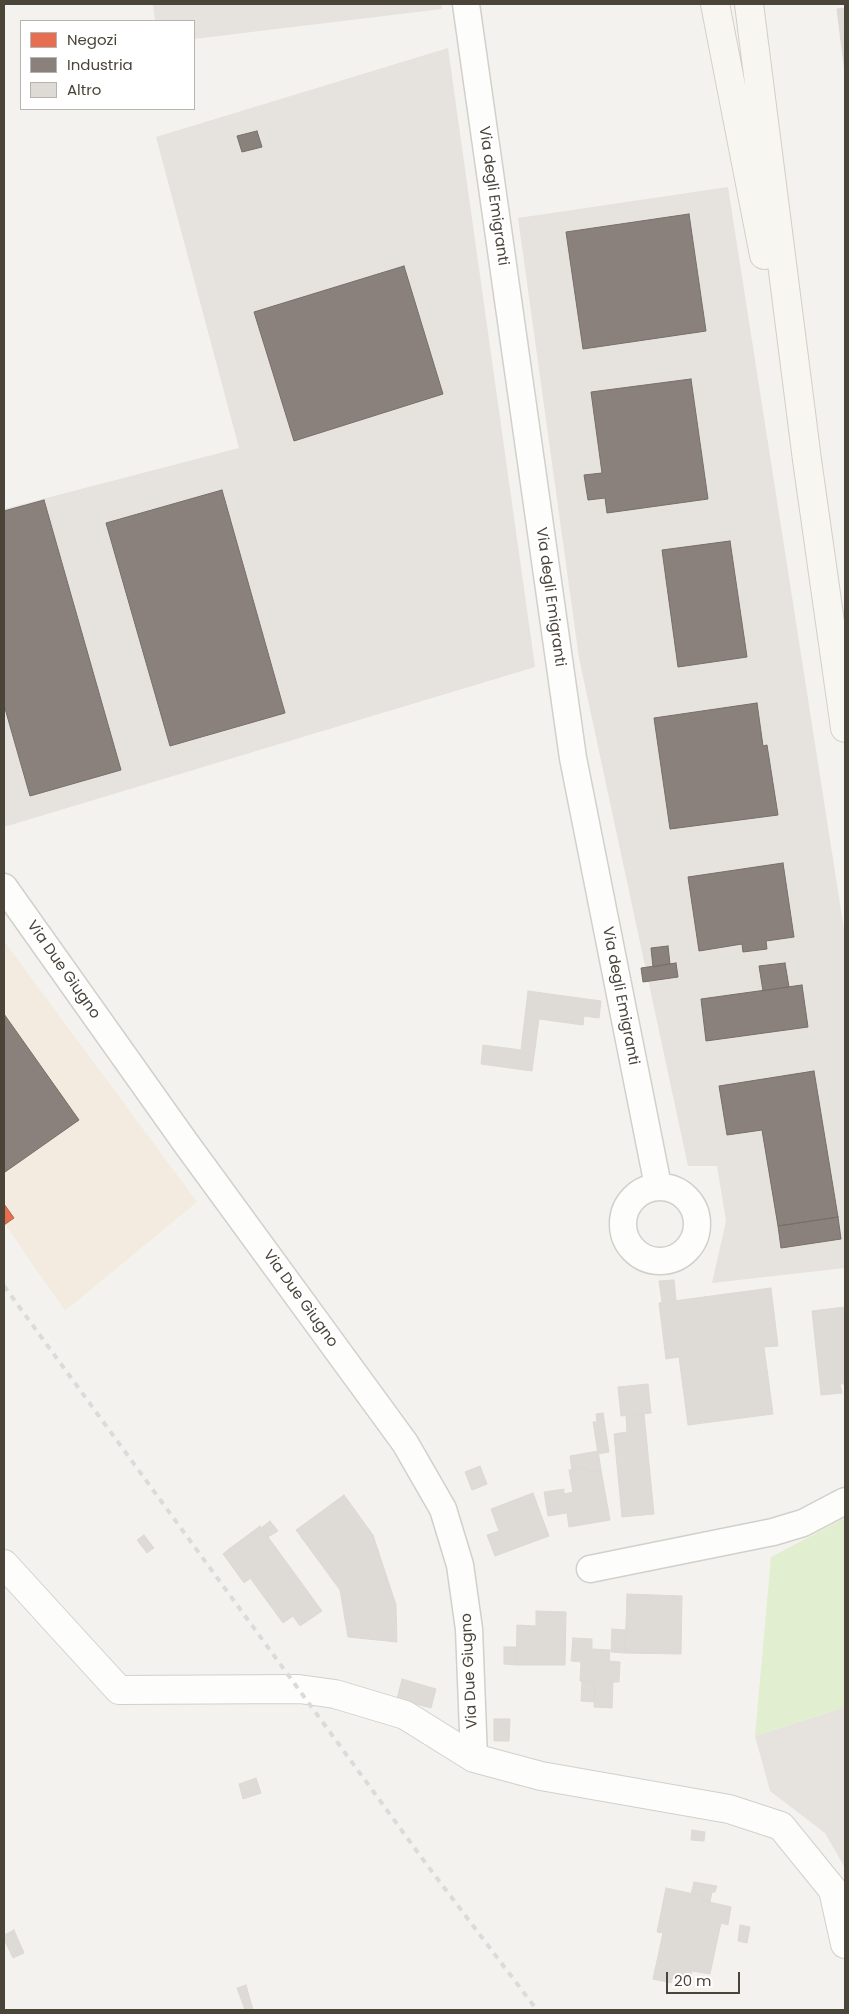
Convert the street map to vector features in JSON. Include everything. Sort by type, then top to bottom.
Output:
[{"type":"main road","points":[[715,4],[807,460]]},
{"type":"main road","points":[[749,4],[807,460],[845,728]]},
{"type":"street","name":"Via degli Emigranti","points":[[466,4],[573,758],[658,1186]]},
{"type":"street","points":[[739,4],[753,36]]},
{"type":"street","name":"Via Due Giugno","points":[[4,887],[190,1150],[405,1443],[443,1509],[460,1565],[469,1629],[474,1758]]},
{"type":"street","points":[[590,1569],[773,1532],[803,1524],[845,1501]]},
{"type":"street","points":[[4,1564],[119,1690],[299,1689],[336,1694],[405,1714],[474,1758],[541,1776],[729,1809],[781,1826],[833,1890],[845,1944]]},
{"type":"shaded area","points":[[153,4],[441,4],[442,9],[195,39],[195,20],[155,20]]},
{"type":"shaded area","points":[[448,48],[535,667],[4,827],[4,509],[239,448],[156,137]]},
{"type":"shaded area","points":[[728,187],[845,936],[845,1268],[712,1283],[726,1221],[717,1166],[688,1166],[579,658],[518,218]]},
{"type":"shaded area","points":[[4,941],[197,1202],[65,1311],[4,1223]]},
{"type":"shaded area","points":[[845,1707],[845,1868],[825,1833],[770,1791],[755,1736]]},
{"type":"green space","points":[[845,1518],[845,1707],[755,1736],[771,1557]]},
{"type":"building: Negozi","points":[[4,1204],[14,1218],[4,1225]]},
{"type":"building: Industria","points":[[257,131],[262,147],[242,152],[237,136]]},
{"type":"building: Industria","points":[[689,214],[706,331],[583,349],[566,232]]},
{"type":"building: Industria","points":[[404,266],[443,394],[294,441],[254,312]]},
{"type":"building: Industria","points":[[691,379],[708,499],[607,513],[605,498],[588,500],[584,475],[602,473],[591,392]]},
{"type":"building: Industria","points":[[222,490],[285,713],[170,746],[106,523]]},
{"type":"building: Industria","points":[[44,500],[121,770],[30,796],[4,705],[4,511]]},
{"type":"building: Industria","points":[[730,541],[747,657],[678,667],[662,550]]},
{"type":"building: Industria","points":[[757,703],[763,746],[767,745],[778,815],[670,829],[654,718]]},
{"type":"building: Industria","points":[[783,863],[794,937],[766,941],[767,949],[743,952],[742,944],[699,951],[688,877]]},
{"type":"building: Industria","points":[[668,946],[670,964],[653,967],[651,948]]},
{"type":"building: Industria","points":[[676,963],[678,977],[643,982],[641,968]]},
{"type":"building: Industria","points":[[785,963],[789,987],[763,991],[759,966]]},
{"type":"building: Industria","points":[[802,985],[808,1027],[706,1041],[701,999]]},
{"type":"building: Industria","points":[[4,1014],[79,1120],[5,1172],[4,1171]]},
{"type":"building: Industria","points":[[814,1071],[838,1217],[778,1226],[762,1130],[727,1135],[719,1086]]},
{"type":"building: Industria","points":[[838,1217],[841,1239],[781,1248],[778,1226]]},
{"type":"building: Altro","points":[[845,8],[845,73],[837,9]]},
{"type":"building: Altro","points":[[528,991],[601,1001],[599,1018],[584,1016],[583,1025],[539,1019],[532,1071],[481,1064],[483,1045],[521,1050]]},
{"type":"building: Altro","points":[[674,1280],[676,1300],[662,1302],[659,1281]]},
{"type":"building: Altro","points":[[771,1288],[778,1346],[764,1347],[773,1414],[688,1425],[679,1357],[666,1359],[659,1303]]},
{"type":"building: Altro","points":[[845,1307],[845,1384],[840,1384],[842,1393],[821,1395],[812,1311]]},
{"type":"building: Altro","points":[[648,1384],[651,1413],[621,1416],[618,1387]]},
{"type":"building: Altro","points":[[603,1413],[609,1452],[598,1454],[593,1422],[597,1422],[596,1414]]},
{"type":"building: Altro","points":[[644,1414],[654,1514],[622,1517],[614,1434],[627,1432],[626,1415]]},
{"type":"building: Altro","points":[[598,1451],[601,1470],[586,1472],[585,1467],[572,1470],[570,1456]]},
{"type":"building: Altro","points":[[480,1466],[487,1484],[472,1490],[465,1472]]},
{"type":"building: Altro","points":[[585,1467],[586,1472],[601,1470],[610,1520],[569,1527],[567,1513],[548,1516],[544,1492],[564,1489],[564,1494],[573,1492],[569,1470]]},
{"type":"building: Altro","points":[[533,1493],[549,1536],[495,1556],[487,1535],[499,1531],[491,1509]]},
{"type":"building: Altro","points":[[344,1495],[373,1535],[396,1605],[397,1642],[348,1637],[340,1590],[296,1530]]},
{"type":"building: Altro","points":[[270,1521],[278,1531],[268,1537],[261,1528]]},
{"type":"building: Altro","points":[[260,1526],[322,1611],[300,1626],[293,1616],[283,1623],[229,1549]]},
{"type":"building: Altro","points":[[144,1535],[154,1548],[147,1553],[137,1540]]},
{"type":"building: Altro","points":[[229,1549],[251,1578],[244,1583],[223,1554]]},
{"type":"building: Altro","points":[[627,1594],[682,1596],[681,1654],[625,1653]]},
{"type":"building: Altro","points":[[536,1611],[566,1612],[565,1665],[516,1665],[517,1625],[536,1626]]},
{"type":"building: Altro","points":[[612,1629],[626,1630],[625,1653],[611,1652]]},
{"type":"building: Altro","points":[[573,1638],[592,1639],[592,1649],[610,1650],[609,1661],[620,1662],[619,1682],[613,1682],[612,1708],[594,1707],[595,1682],[580,1681],[581,1662],[571,1661]]},
{"type":"building: Altro","points":[[504,1647],[517,1647],[516,1665],[504,1664]]},
{"type":"building: Altro","points":[[402,1679],[436,1689],[431,1708],[397,1699]]},
{"type":"building: Altro","points":[[582,1681],[595,1682],[594,1702],[581,1701]]},
{"type":"building: Altro","points":[[494,1719],[510,1719],[509,1741],[494,1741]]},
{"type":"building: Altro","points":[[256,1778],[261,1793],[243,1799],[239,1784]]},
{"type":"building: Altro","points":[[692,1830],[705,1832],[704,1841],[691,1840]]},
{"type":"building: Altro","points":[[694,1882],[717,1886],[715,1892],[712,1892],[710,1902],[701,1900],[703,1896],[691,1894]]},
{"type":"building: Altro","points":[[666,1888],[703,1896],[701,1900],[731,1907],[728,1925],[721,1923],[710,1974],[692,1971],[690,1980],[673,1976],[671,1983],[653,1979],[663,1933],[657,1932]]},
{"type":"building: Altro","points":[[740,1925],[750,1927],[747,1943],[738,1941]]},
{"type":"building: Altro","points":[[14,1930],[24,1953],[13,1958],[4,1935]]},
{"type":"building: Altro","points":[[246,1985],[253,2010],[245,2010],[237,1988]]},
{"type":"railway","points":[[4,1286],[427,1865],[537,2010]]}]
